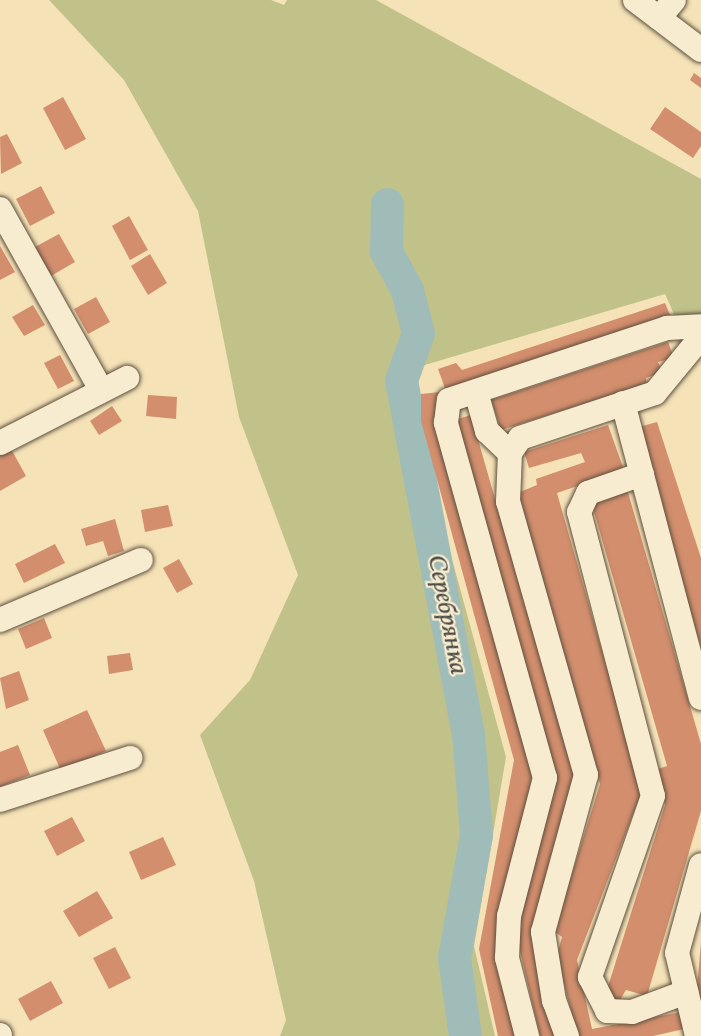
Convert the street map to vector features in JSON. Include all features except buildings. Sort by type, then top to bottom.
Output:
[{"type":"street","points":[[635,0],[667,9],[701,50]]},
{"type":"street","points":[[0,209],[101,390]]},
{"type":"street","points":[[527,1036],[507,958],[509,926],[545,778],[446,423],[450,400],[667,328],[701,326]]},
{"type":"street","points":[[567,1036],[554,1001],[543,932],[586,775],[508,502],[510,453],[520,438],[655,393],[701,337]]},
{"type":"street","points":[[0,443],[127,378]]},
{"type":"street","points":[[476,392],[487,431],[510,453]]},
{"type":"street","points":[[623,403],[701,698]]},
{"type":"street","points":[[642,474],[588,493],[579,512],[653,796],[590,977],[607,1011],[632,1012],[686,992]]},
{"type":"street","points":[[0,620],[141,560]]},
{"type":"street","points":[[0,800],[130,758]]},
{"type":"street","points":[[697,1036],[677,953],[701,865]]},
{"type":"green space","points":[[49,0],[271,0],[284,5],[287,0],[376,0],[701,179],[701,315],[678,323],[665,294],[418,367],[411,409],[506,757],[474,946],[495,1036],[280,1036],[286,1020],[254,881],[200,735],[250,680],[298,575],[239,417],[198,211],[124,80]]},
{"type":"waterway","name":"Серебрянка","points":[[387,204],[386,251],[407,290],[418,333],[401,380],[468,733],[476,835],[454,957],[465,1036]]}]
